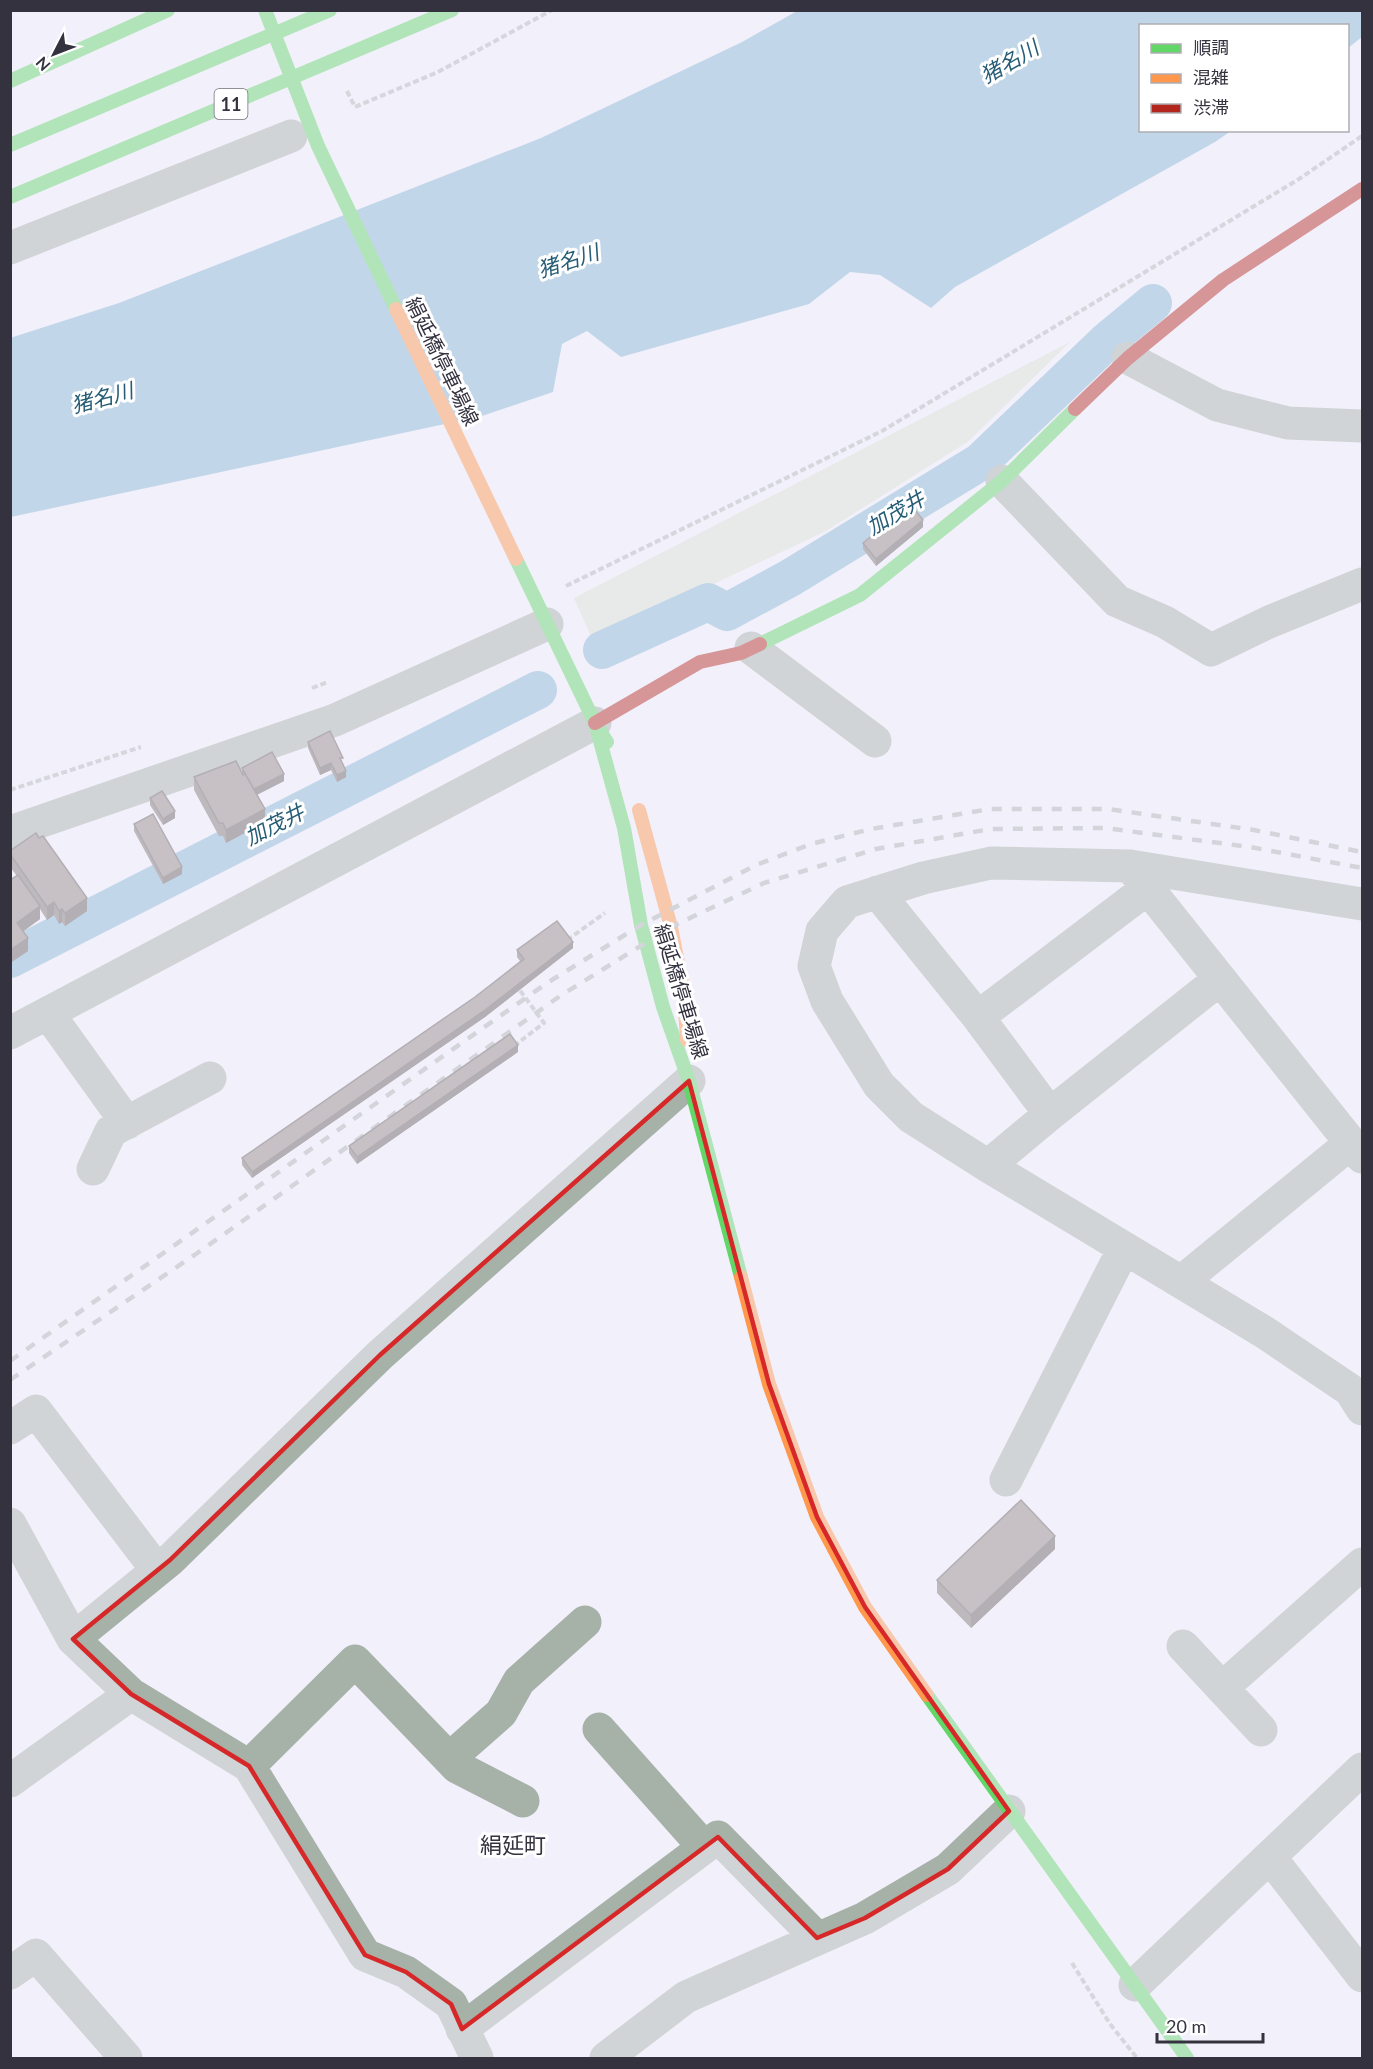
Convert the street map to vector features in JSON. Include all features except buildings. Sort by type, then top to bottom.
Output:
[{"type":"main road","points":[[10,81],[168,10]]},
{"type":"main road","name":"絹延橋停車場線","points":[[265,10],[305,141],[522,572],[595,723],[622,768]]},
{"type":"main road","name":"11","points":[[10,145],[330,10]]},
{"type":"main road","name":"11","points":[[10,197],[452,10]]},
{"type":"main road","points":[[595,723],[700,662],[741,653],[860,595],[1002,482],[1128,358],[1223,280],[1362,189]]},
{"type":"main road","name":"絹延橋停車場線","points":[[595,723],[624,828],[641,925],[663,1007],[689,1081]]},
{"type":"main road","name":"絹延橋停車場線","points":[[634,798],[642,818],[671,927],[684,994],[689,1081]]},
{"type":"main road","points":[[689,1081],[769,1384],[818,1517],[865,1607],[1187,2058]]},
{"type":"street","points":[[10,248],[305,141]]},
{"type":"street","points":[[1128,358],[1217,405],[1288,423],[1362,426]]},
{"type":"street","points":[[1002,482],[1117,601],[1166,622],[1211,650],[1269,622],[1362,584]]},
{"type":"street","points":[[10,832],[335,720],[547,624]]},
{"type":"street","points":[[751,648],[875,741]]},
{"type":"street","points":[[10,1033],[595,723]]},
{"type":"street","points":[[1362,904],[1139,877],[991,863],[922,878],[847,902],[822,931],[814,966],[827,1001],[879,1084],[911,1117],[1264,1332],[1350,1390],[1362,1408]]},
{"type":"street","points":[[1139,877],[1357,1150],[1181,1282]]},
{"type":"street","points":[[978,1017],[1139,877]]},
{"type":"street","points":[[877,892],[978,1017],[1050,1114]]},
{"type":"street","points":[[988,1166],[1220,979]]},
{"type":"street","points":[[48,1013],[127,1123]]},
{"type":"street","points":[[93,1169],[111,1131],[210,1078]]},
{"type":"street","points":[[73,1639],[170,1560],[380,1355],[689,1081]]},
{"type":"street","points":[[1006,1480],[1124,1248]]},
{"type":"street","points":[[10,1428],[36,1411],[157,1570]]},
{"type":"street","points":[[10,1524],[73,1639],[131,1694],[249,1766],[365,1954],[406,1972],[451,2004],[472,2051],[718,1837],[818,1938]]},
{"type":"street","points":[[1222,1688],[1362,1564]]},
{"type":"street","points":[[450,1758],[501,1713],[519,1681],[585,1622]]},
{"type":"street","points":[[1183,1646],[1261,1730]]},
{"type":"street","points":[[249,1766],[355,1661],[457,1767],[523,1801]]},
{"type":"street","points":[[10,1780],[131,1694]]},
{"type":"street","points":[[599,1729],[704,1847]]},
{"type":"street","points":[[1135,1985],[1362,1768]]},
{"type":"street","points":[[606,2058],[686,1997],[865,1918],[948,1869],[1009,1811]]},
{"type":"street","points":[[1270,1857],[1362,1976]]},
{"type":"street","points":[[10,1973],[36,1955],[126,2058]]},
{"type":"path","points":[[560,589],[882,431],[1299,179],[1362,136]]},
{"type":"path","points":[[308,690],[329,681]]},
{"type":"path","points":[[10,790],[143,746]]},
{"type":"path","points":[[566,940],[636,892]]},
{"type":"path","points":[[514,1046],[544,1023],[519,989]]},
{"type":"highlighted area","points":[[689,1081],[769,1384],[817,1517],[865,1607],[1009,1811],[948,1869],[865,1918],[817,1938],[718,1837],[462,2029],[451,2004],[406,1972],[365,1955],[249,1766],[131,1694],[73,1639],[170,1560],[380,1355]]},
{"type":"green space","points":[[1070,342],[969,441],[826,531],[593,641],[574,598]]},
{"type":"water","name":"猪名川","points":[[797,11],[1362,11],[1362,37],[1349,47],[1349,24],[1139,24],[1139,132],[1230,132],[955,287],[931,308],[880,275],[850,272],[809,304],[621,357],[587,331],[562,344],[553,392],[482,416],[11,517],[10,338],[119,303],[541,138],[742,42]]},
{"type":"waterway","name":"加茂井","points":[[602,650],[708,602],[727,612],[790,578],[980,462],[1107,341],[1153,303]]},
{"type":"waterway","name":"加茂井","points":[[10,959],[538,690]]},
{"type":"railway","points":[[10,1361],[547,983],[641,925],[756,865],[811,844],[871,829],[990,809],[1108,809],[1254,830],[1362,852]]},
{"type":"railway","points":[[10,1380],[196,1254],[560,996],[671,927],[764,883],[876,849],[991,829],[1105,828],[1250,847],[1362,868]]},
{"type":"traffic: fast","points":[[10,81],[168,10]]},
{"type":"traffic: fast","points":[[265,10],[318,146],[396,309]]},
{"type":"traffic: fast","points":[[10,145],[330,10]]},
{"type":"traffic: fast","points":[[10,197],[452,10]]},
{"type":"traffic: fast","points":[[760,644],[860,595],[1002,481],[1075,409]]},
{"type":"traffic: fast","points":[[516,559],[595,723],[607,742]]},
{"type":"traffic: fast","points":[[595,723],[624,828],[641,925],[663,1007],[689,1081],[741,1277]]},
{"type":"traffic: fast","points":[[927,1695],[1187,2058]]},
{"type":"traffic: slow","points":[[396,309],[516,559]]},
{"type":"traffic: slow","points":[[639,810],[671,927],[684,994],[687,1040]]},
{"type":"traffic: slow","points":[[741,1277],[769,1384],[817,1517],[865,1607],[927,1695]]},
{"type":"traffic: jam","points":[[1075,409],[1128,358],[1223,280],[1362,189]]},
{"type":"traffic: jam","points":[[595,723],[700,662],[741,653],[760,644]]},
{"type":"district","name":"絹延町","points":[[513,1844]]}]
